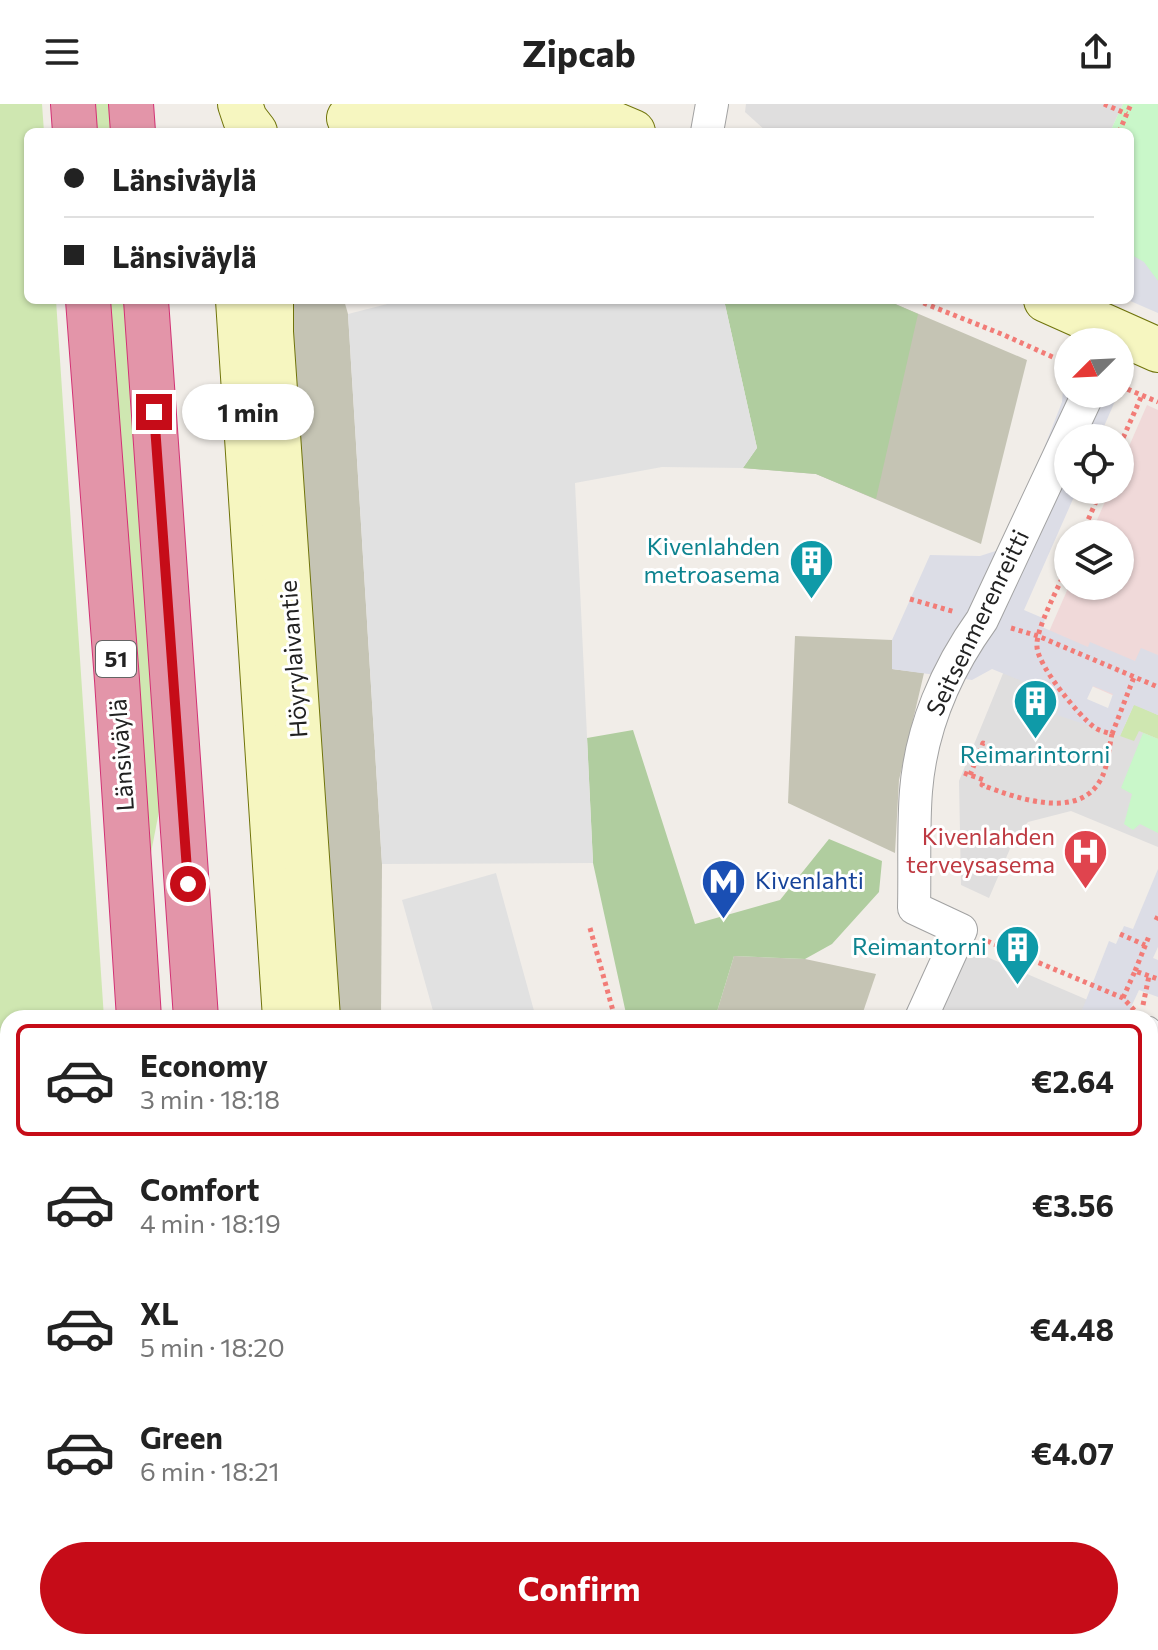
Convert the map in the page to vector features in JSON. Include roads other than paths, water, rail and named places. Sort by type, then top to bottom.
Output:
[{"type":"highway","points":[[73,104],[75,128]]},
{"type":"highway","points":[[131,104],[133,128]]},
{"type":"highway","name":"Länsiväylä","points":[[88,304],[138,1010]]},
{"type":"highway","name":"51","points":[[146,304],[195,1010]]},
{"type":"street","points":[[708,128],[712,104]]},
{"type":"street","points":[[346,118],[379,110],[571,105],[624,128]]},
{"type":"street","name":"Höyrylaivantie","points":[[238,304],[284,1010]]},
{"type":"street","name":"Höyrylaivantie","points":[[271,304],[317,1010]]},
{"type":"street","points":[[1053,304],[1098,328]]},
{"type":"street","points":[[1134,343],[1158,350]]},
{"type":"street","name":"Seitsenmerenreitti","points":[[925,1010],[961,930],[914,908],[916,789],[929,721],[959,653],[982,620],[1081,408]]},
{"type":"place","name":"Kivenlahden metroasema","points":[[811,600]]},
{"type":"place","name":"Reimarintorni","points":[[1035,740]]},
{"type":"place","name":"Kivenlahden terveysasema","points":[[1086,890]]},
{"type":"place","name":"Kivenlahti","points":[[724,920]]},
{"type":"place","name":"Reimantorni","points":[[1018,986]]}]
